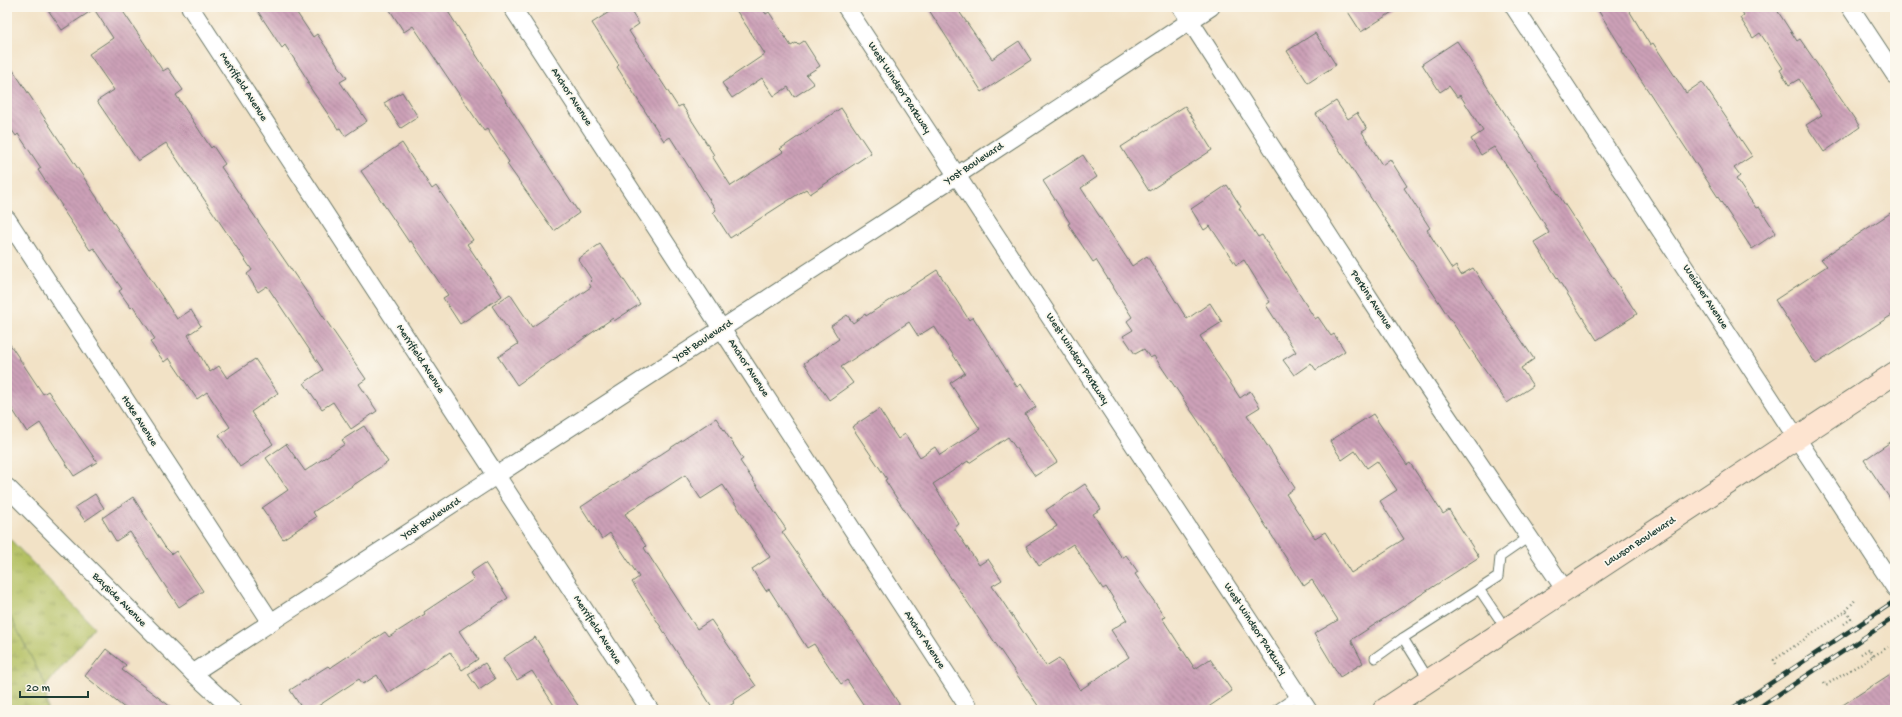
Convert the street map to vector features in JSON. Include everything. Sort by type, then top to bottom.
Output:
[{"type":"main road","name":"Lawson Boulevard","points":[[1384,710],[1651,535],[1796,436],[1895,372]]},
{"type":"street","name":"Merrifield Avenue","points":[[190,7],[650,710]]},
{"type":"street","name":"Anchor Avenue","points":[[512,7],[970,710]]},
{"type":"street","name":"West Windsor Parkway","points":[[846,7],[1308,710]]},
{"type":"street","name":"Yost Boulevard","points":[[193,674],[956,176],[1185,14],[1211,7]]},
{"type":"street","name":"Weidner Avenue","points":[[1514,7],[1895,588]]},
{"type":"street","points":[[1850,7],[1895,76]]},
{"type":"street","name":"Perkins Avenue","points":[[1185,14],[1418,372],[1565,590]]},
{"type":"street","name":"Hoke Avenue","points":[[7,219],[271,622]]},
{"type":"street","name":"Bayside Avenue","points":[[7,487],[193,674],[233,710]]},
{"type":"lane","points":[[1375,658],[1403,638],[1498,577],[1500,556],[1529,537]]},
{"type":"lane","points":[[1479,589],[1506,629]]},
{"type":"lane","points":[[1403,638],[1429,680]]},
{"type":"lane","points":[[1276,710],[1298,695]]},
{"type":"path","points":[[1776,664],[1774,660],[1846,612],[1856,598]]},
{"type":"path","points":[[1844,624],[1851,620],[1846,612]]},
{"type":"path","points":[[1824,682],[1826,685],[1888,647]]},
{"type":"path","points":[[1861,654],[1868,649],[1873,656]]},
{"type":"green space","points":[[7,536],[94,627],[46,686],[7,610]]},
{"type":"green space","points":[[7,610],[46,686],[47,710],[7,710]]},
{"type":"building","points":[[46,7],[120,7],[163,71],[168,68],[183,90],[176,95],[211,148],[213,146],[225,164],[221,167],[366,379],[359,384],[377,411],[351,429],[333,402],[322,409],[304,383],[323,370],[267,286],[258,292],[247,274],[252,270],[166,143],[138,161],[97,101],[114,90],[89,54],[113,38],[94,9],[62,30]]},
{"type":"building","points":[[255,7],[293,7],[313,37],[317,34],[347,78],[340,82],[367,121],[345,136],[340,128],[338,129],[307,83],[309,82],[285,45],[282,48]]},
{"type":"building","points":[[388,7],[445,7],[579,213],[554,231],[507,164],[509,162],[487,129],[484,131],[413,26],[404,32]]},
{"type":"building","points":[[617,7],[628,7],[639,24],[629,31],[678,107],[682,105],[714,155],[712,156],[731,186],[783,152],[780,149],[841,108],[871,153],[810,194],[806,189],[730,238],[713,212],[716,210],[670,137],[664,141],[617,67],[619,65],[592,23]]},
{"type":"building","points":[[734,7],[761,7],[766,14],[769,12],[791,46],[796,43],[798,45],[804,41],[820,66],[806,75],[814,84],[794,97],[788,87],[774,96],[762,78],[732,98],[722,83],[765,54]]},
{"type":"building","points":[[927,7],[956,7],[992,59],[1019,41],[1031,60],[982,92]]},
{"type":"building","points":[[1345,7],[1400,7],[1361,32]]},
{"type":"building","points":[[1596,7],[1627,7],[1650,45],[1653,43],[1686,93],[1702,82],[1752,156],[1734,168],[1740,176],[1736,179],[1756,208],[1759,207],[1776,233],[1752,249],[1622,51],[1623,50]]},
{"type":"building","points":[[1739,7],[1775,7],[1797,41],[1800,39],[1860,127],[1824,152],[1806,125],[1822,115],[1799,79],[1789,85],[1780,70],[1783,68],[1760,33],[1753,38],[1740,18],[1744,15]]},
{"type":"building","points":[[1315,33],[1336,65],[1308,83],[1287,51]]},
{"type":"building","points":[[1457,41],[1637,314],[1597,340],[1534,242],[1549,233],[1544,223],[1494,147],[1481,155],[1471,139],[1483,131],[1460,95],[1457,97],[1449,86],[1440,92],[1422,64]]},
{"type":"building","points":[[7,61],[177,319],[191,310],[201,326],[188,335],[210,372],[219,366],[227,378],[255,359],[278,393],[251,412],[273,444],[240,467],[219,435],[230,427],[207,392],[197,399],[169,358],[164,362],[150,342],[155,339],[133,306],[131,308],[119,291],[122,289],[94,248],[90,250],[38,170],[41,168],[18,134],[16,136],[7,123]]},
{"type":"building","points":[[402,92],[418,117],[401,128],[384,103]]},
{"type":"building","points":[[1336,101],[1348,119],[1357,113],[1367,129],[1362,132],[1382,165],[1390,159],[1407,186],[1404,188],[1430,228],[1427,230],[1452,269],[1456,266],[1461,275],[1473,268],[1534,359],[1521,368],[1533,386],[1507,403],[1446,313],[1316,114]]},
{"type":"building","points":[[1185,106],[1212,150],[1149,191],[1121,147]]},
{"type":"building","points":[[402,143],[432,189],[436,186],[473,240],[467,244],[502,296],[460,324],[443,298],[448,295],[411,241],[409,242],[361,171]]},
{"type":"building","points":[[1083,155],[1097,177],[1081,188],[1132,266],[1147,256],[1187,319],[1210,303],[1222,322],[1200,336],[1240,398],[1250,391],[1260,407],[1247,415],[1295,488],[1286,494],[1315,538],[1325,532],[1351,573],[1404,539],[1380,501],[1397,490],[1377,461],[1367,468],[1355,451],[1342,460],[1330,441],[1373,414],[1407,465],[1410,463],[1443,514],[1449,510],[1479,557],[1351,640],[1363,663],[1340,677],[1314,634],[1338,620],[1312,580],[1304,586],[1211,440],[1154,356],[1150,358],[1144,349],[1135,354],[1123,336],[1133,330],[1127,321],[1132,317],[1096,260],[1093,262],[1068,224],[1070,223],[1043,181]]},
{"type":"building","points":[[1227,185],[1241,207],[1239,208],[1258,237],[1262,235],[1315,319],[1318,317],[1331,336],[1334,334],[1345,351],[1316,370],[1311,363],[1294,375],[1283,360],[1296,352],[1266,305],[1270,302],[1244,260],[1236,265],[1210,226],[1204,230],[1191,209]]},
{"type":"building","points":[[1895,210],[1895,313],[1816,364],[1775,300],[1827,266],[1821,259]]},
{"type":"building","points":[[600,244],[640,304],[614,321],[613,318],[517,385],[498,357],[518,344],[492,306],[510,294],[532,327],[591,287],[589,283],[592,280],[578,259]]},
{"type":"building","points":[[937,270],[969,320],[973,317],[1017,387],[1021,384],[1036,407],[1025,414],[1057,462],[1035,476],[1008,437],[969,463],[968,461],[933,484],[959,524],[954,528],[979,565],[988,559],[1002,580],[992,586],[1046,666],[1059,658],[1080,690],[1129,657],[1111,630],[1127,620],[1106,587],[1103,589],[1073,544],[1039,566],[1026,546],[1057,526],[1046,510],[1085,484],[1101,509],[1093,514],[1122,558],[1126,555],[1138,572],[1135,574],[1165,617],[1162,618],[1195,669],[1210,659],[1232,691],[1204,710],[1041,710],[901,505],[885,480],[887,479],[852,427],[879,409],[898,439],[905,434],[920,457],[935,447],[940,455],[980,429],[950,383],[965,373],[934,326],[918,336],[909,322],[841,367],[853,383],[829,400],[804,363],[839,339],[831,326],[847,315],[853,323],[865,314],[866,316]]},
{"type":"building","points":[[7,340],[43,394],[48,391],[97,462],[74,476],[40,423],[27,432],[7,401]]},
{"type":"building","points":[[716,418],[743,459],[740,461],[786,529],[782,532],[861,645],[903,710],[867,710],[847,680],[841,684],[814,644],[807,648],[769,589],[766,591],[752,569],[770,557],[723,485],[701,499],[685,475],[625,514],[646,546],[644,548],[697,629],[711,620],[756,686],[733,701],[734,703],[723,710],[714,710],[632,582],[639,577],[610,533],[602,539],[581,507]]},
{"type":"building","points":[[364,426],[388,462],[313,512],[316,517],[283,539],[262,508],[288,490],[266,458],[286,444],[305,471],[345,444],[342,440]]},
{"type":"building","points":[[1895,439],[1895,506],[1864,460]]},
{"type":"building","points":[[95,494],[104,508],[85,521],[75,507]]},
{"type":"building","points":[[133,497],[165,547],[172,554],[176,551],[203,591],[179,607],[130,532],[116,541],[102,518]]},
{"type":"building","points":[[485,563],[508,598],[459,631],[478,659],[462,670],[450,652],[388,693],[377,675],[363,684],[359,679],[312,710],[303,710],[290,690],[328,666],[330,668],[385,632],[389,637],[425,614],[424,612],[474,579],[470,573]]},
{"type":"building","points":[[535,637],[549,659],[548,660],[581,710],[557,710],[532,671],[517,680],[503,658]]},
{"type":"building","points":[[106,649],[126,665],[122,670],[175,710],[127,710],[85,676]]},
{"type":"building","points":[[485,663],[495,679],[479,690],[468,674]]},
{"type":"building","points":[[1895,671],[1895,710],[1835,710]]},
{"type":"railway","points":[[1730,710],[1895,601]]},
{"type":"railway","points":[[1755,710],[1895,617]]}]
